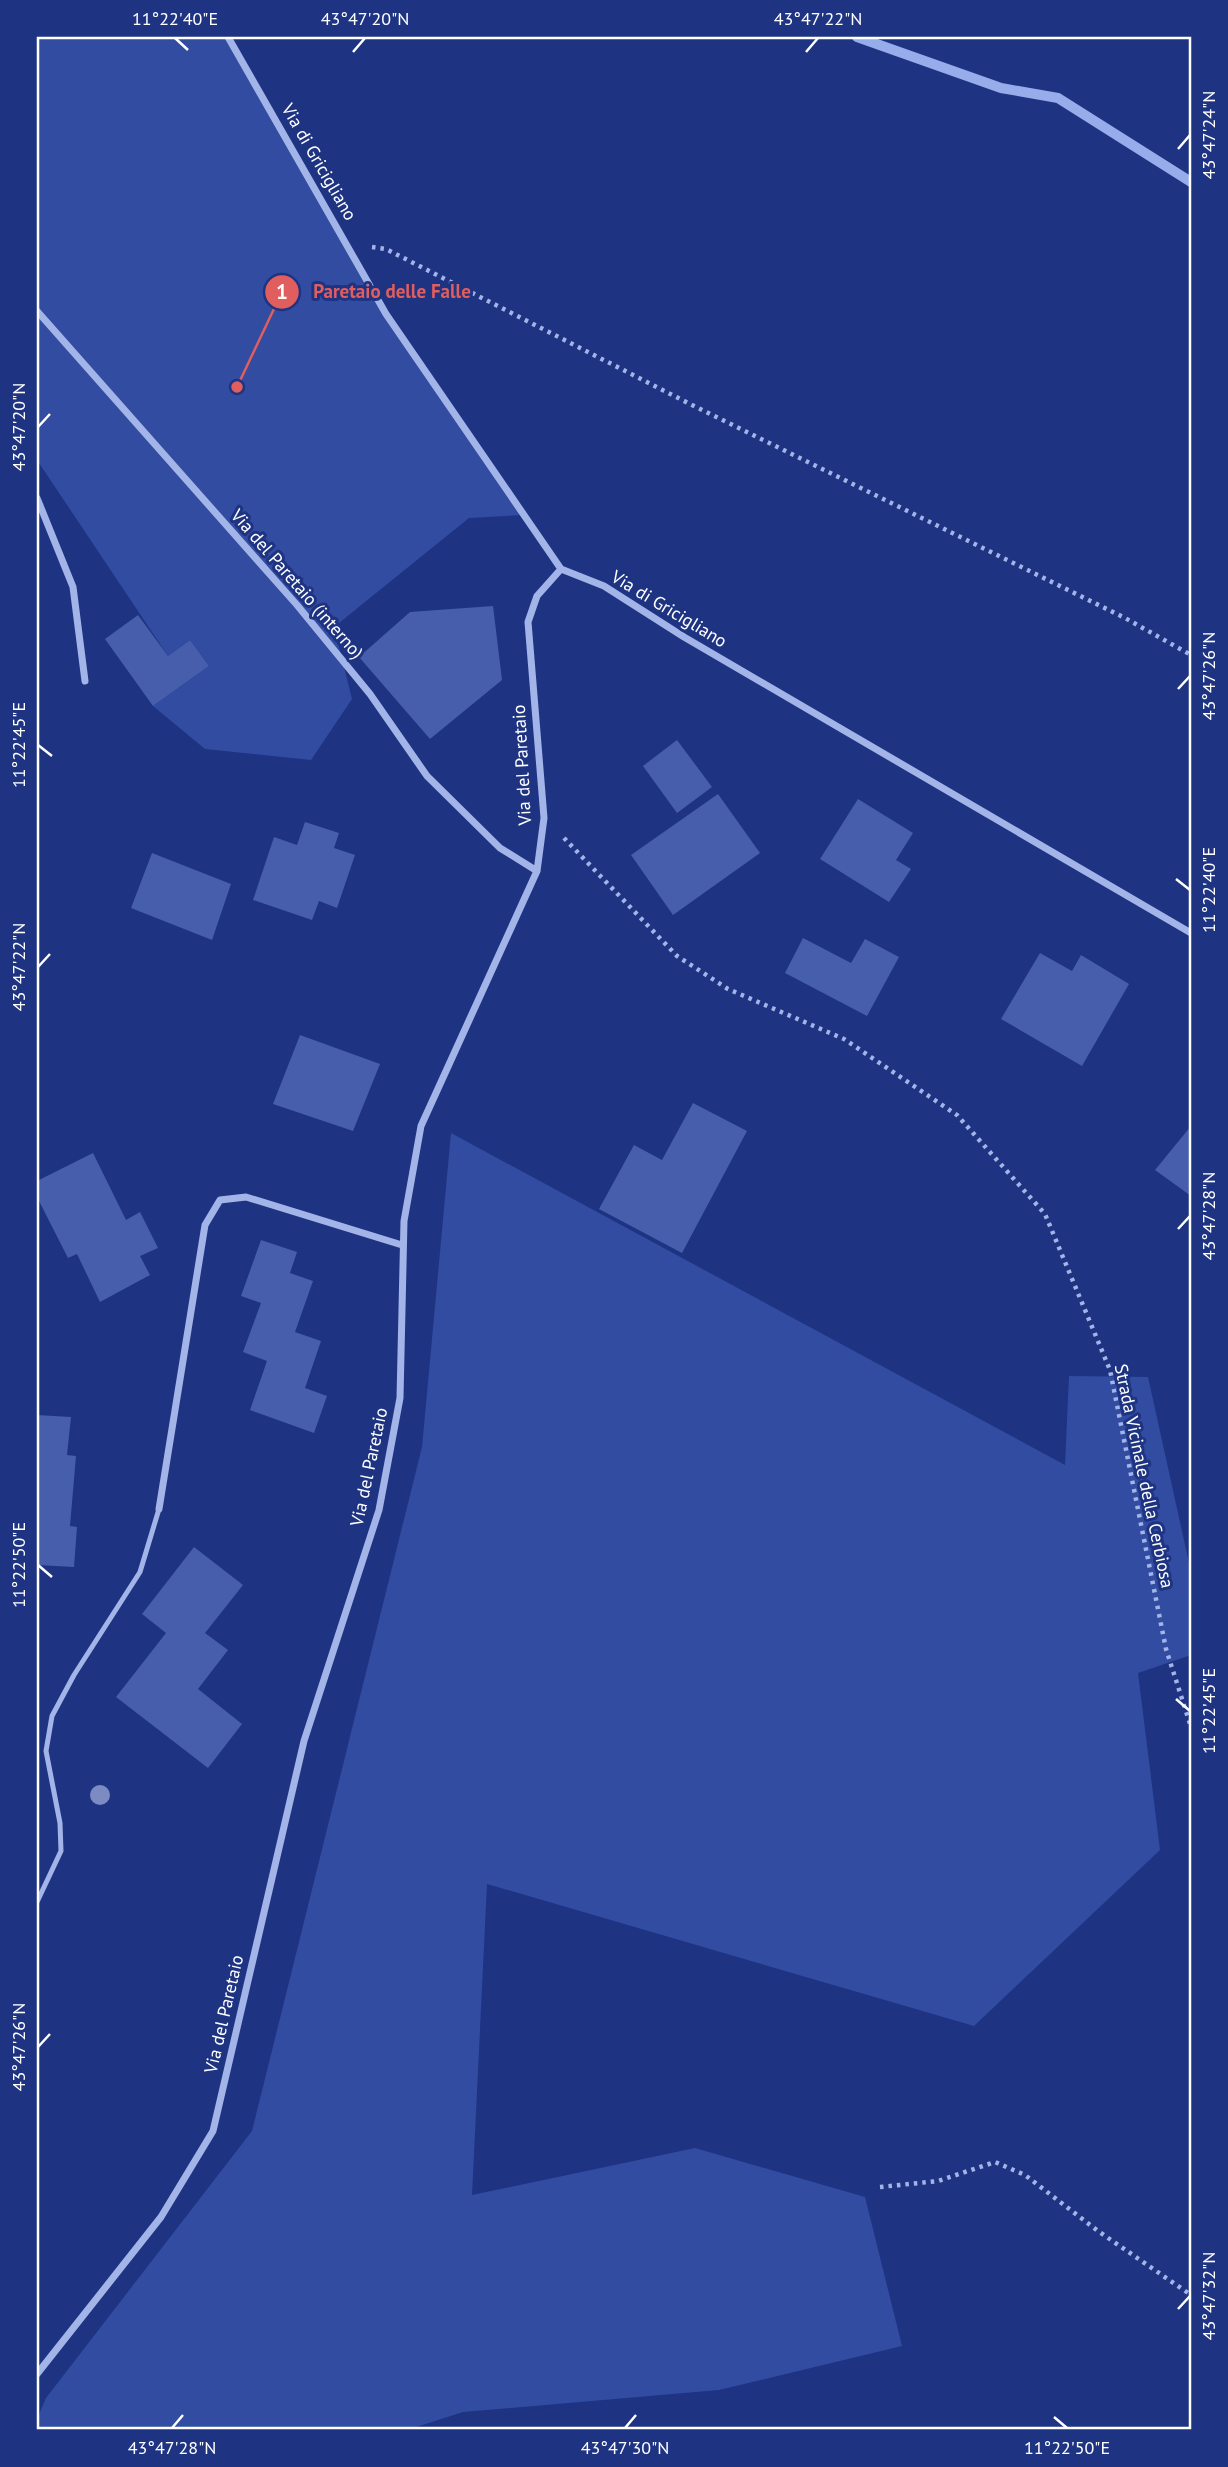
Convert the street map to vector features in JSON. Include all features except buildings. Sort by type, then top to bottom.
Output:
[{"type":"street","name":"Via di Gricigliano","points":[[228,37],[386,314],[561,569],[604,586],[684,637],[1191,933]]},
{"type":"street","name":"Via del Paretaio (interno)","points":[[37,311],[297,605],[370,694],[427,776],[500,848],[537,871]]},
{"type":"street","points":[[37,498],[73,587],[85,681]]},
{"type":"street","name":"Via del Paretaio","points":[[37,2374],[161,2217],[213,2131],[304,1741],[379,1510],[400,1398],[402,1245],[421,1126],[537,871],[544,818],[528,622],[537,596],[561,569]]},
{"type":"street","points":[[159,1509],[205,1225],[220,1200],[246,1197],[402,1245]]},
{"type":"lane","points":[[37,1902],[61,1851],[60,1823],[46,1751],[52,1716],[74,1675],[140,1573],[159,1509]]},
{"type":"path","points":[[349,245],[386,248],[690,404],[1125,618],[1191,655]]},
{"type":"path","name":"Strada Vicinale della Cerbiosa","points":[[544,818],[677,956],[728,989],[844,1039],[957,1115],[1045,1214],[1110,1370],[1166,1649],[1191,1727]]},
{"type":"path","points":[[880,2187],[938,2181],[995,2162],[1025,2175],[1098,2231],[1191,2295]]},
{"type":"shaded area","points":[[37,37],[228,37],[386,314],[524,515],[469,518],[334,627],[352,699],[311,760],[205,749],[153,706],[209,666],[190,640],[168,656],[37,460]]},
{"type":"shaded area","points":[[451,1133],[1065,1465],[1069,1376],[1148,1377],[1191,1572],[1191,1655],[1138,1673],[1160,1850],[974,2026],[487,1884],[472,2195],[695,2148],[865,2197],[902,2346],[719,2390],[463,2412],[407,2430],[37,2430],[37,2419],[46,2398],[252,2131],[422,1447]]},
{"type":"waterway","points":[[857,37],[1001,88],[1058,98],[1191,182]]},
{"type":"place","name":"Paretaio delle Falle","points":[[237,387]]}]
